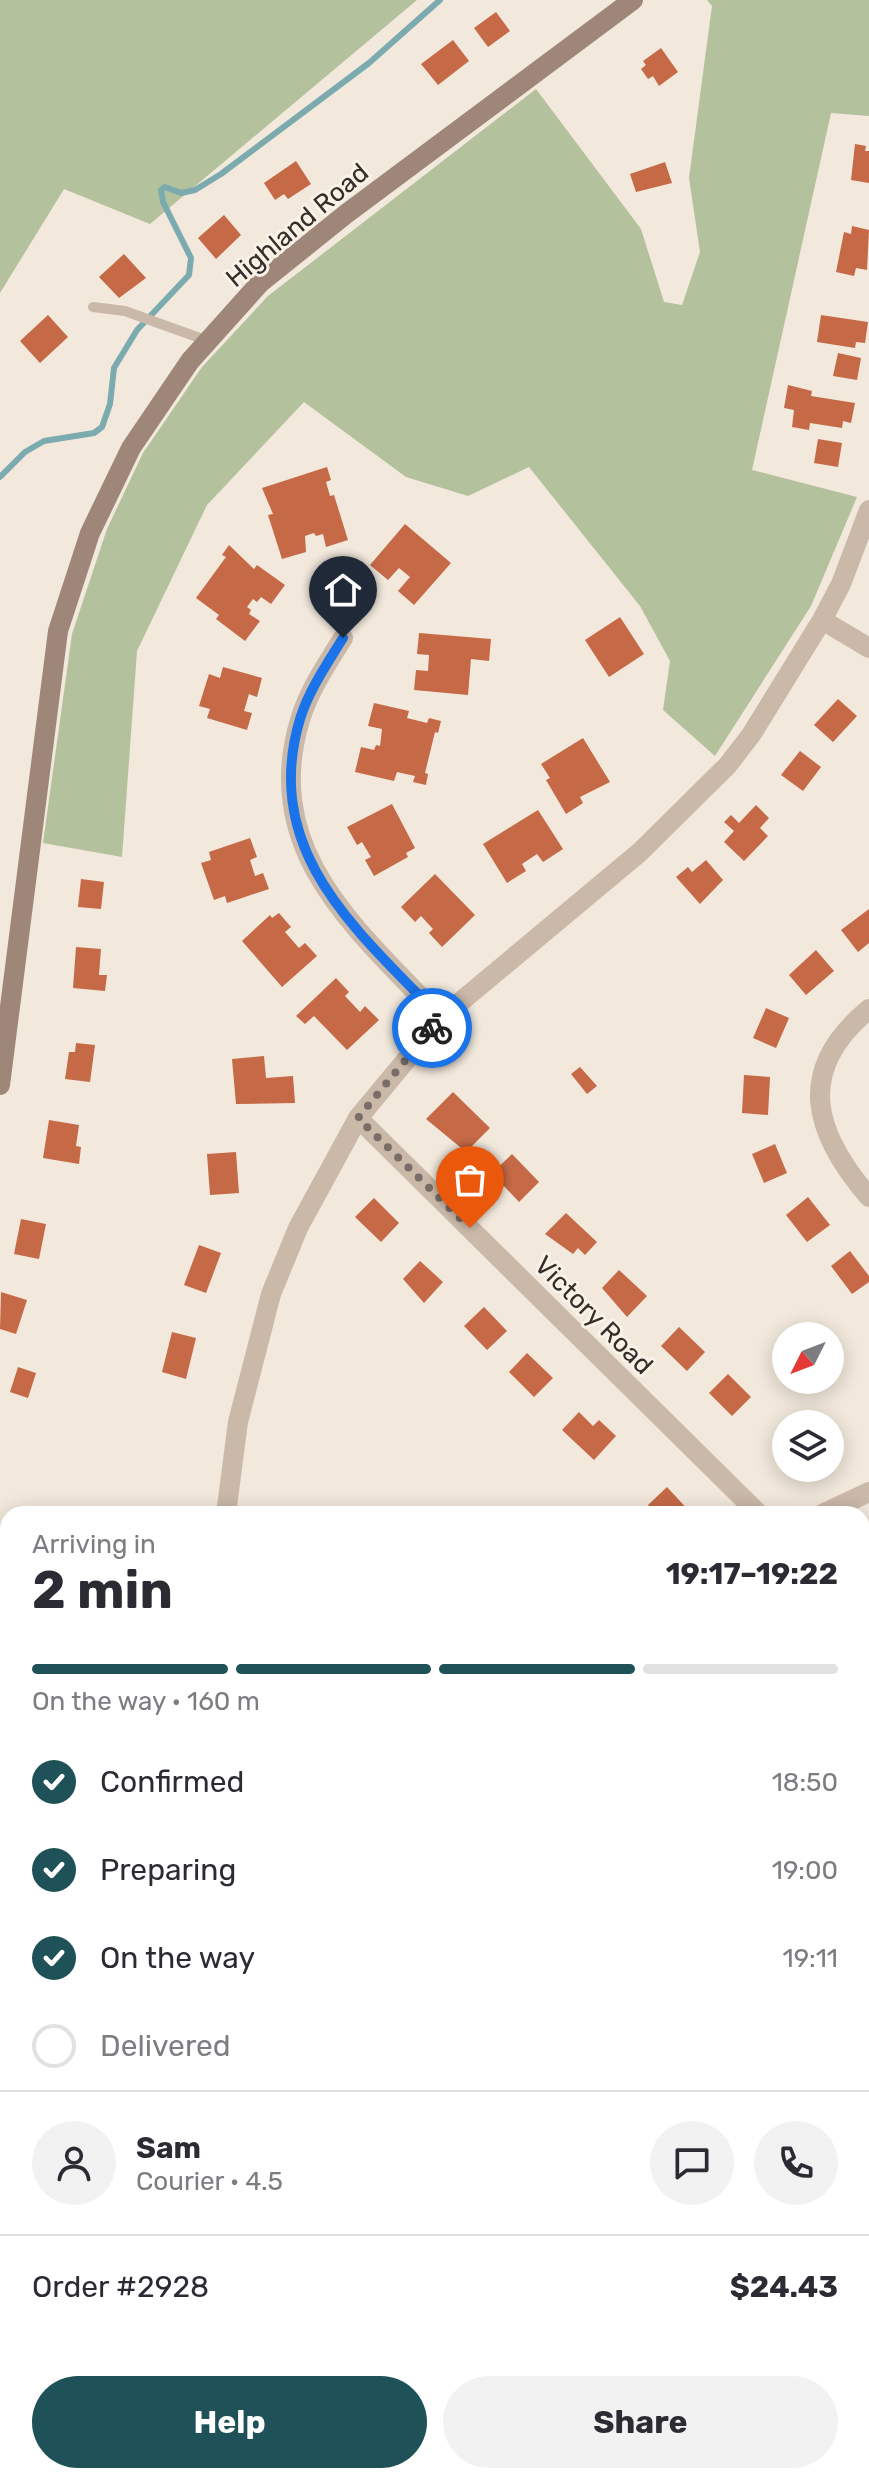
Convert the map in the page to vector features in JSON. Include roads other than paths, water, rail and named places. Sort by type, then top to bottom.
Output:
[{"type":"street","name":"Highland Road","points":[[0,1085],[58,631],[90,533],[127,455],[190,361],[260,283],[346,214],[633,0]]},
{"type":"street","points":[[227,1506],[238,1422],[271,1294],[298,1228],[358,1118],[441,1018],[640,852],[717,777],[751,735],[822,620],[841,584],[869,510]]},
{"type":"street","points":[[822,620],[869,648]]},
{"type":"street","points":[[343,638],[315,684],[295,740],[291,784],[295,824],[316,875],[340,911],[441,1018]]},
{"type":"street","points":[[869,1009],[844,1032],[834,1047],[826,1062],[818,1095],[829,1142],[869,1197]]},
{"type":"street","name":"Victory Road","points":[[358,1118],[751,1506]]},
{"type":"street","points":[[839,1506],[869,1492]]},
{"type":"lane","points":[[93,307],[137,315],[208,341]]},
{"type":"waterway","points":[[0,477],[25,452],[44,441],[94,433],[102,427],[110,404],[114,368],[137,330],[189,275],[191,258],[163,202],[161,190],[165,187],[181,193],[195,190],[221,174],[369,63],[440,0]]}]
